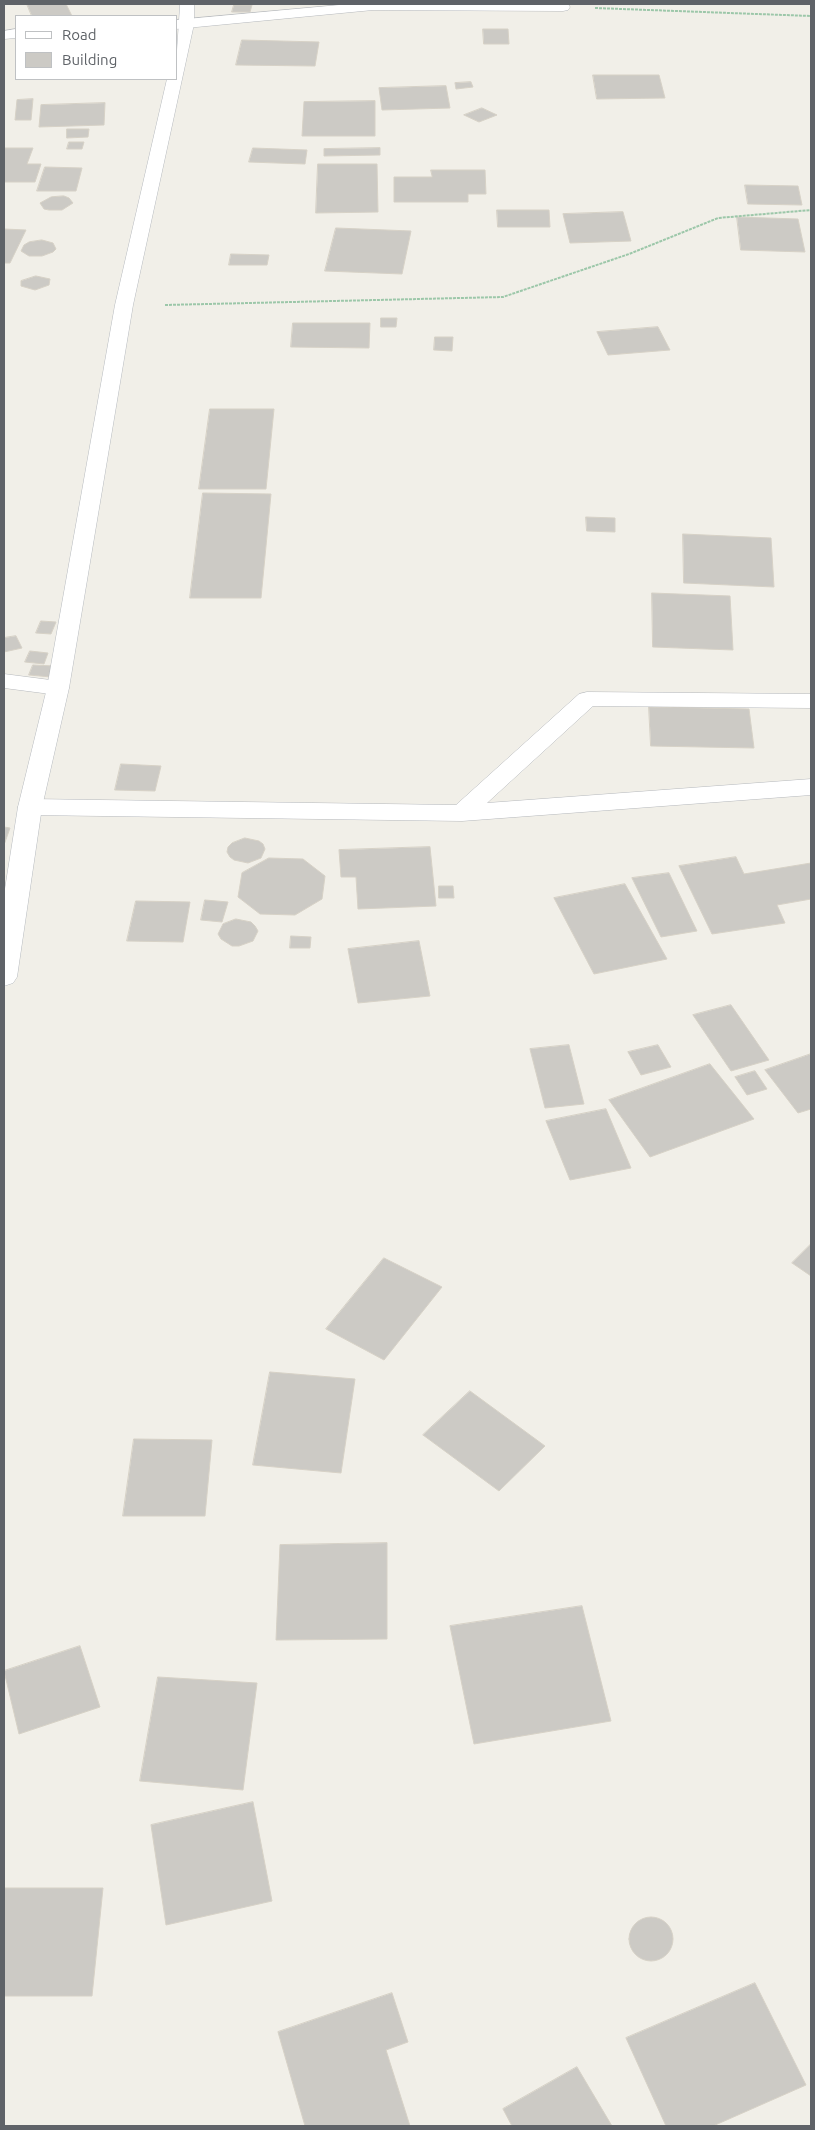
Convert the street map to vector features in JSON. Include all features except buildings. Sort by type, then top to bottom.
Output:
[{"type":"main road","points":[[178,58],[187,4]]},
{"type":"main road","points":[[182,25],[373,6],[563,7]]},
{"type":"main road","points":[[4,977],[30,807],[58,688],[124,305],[175,80]]},
{"type":"main road","points":[[4,680],[58,688]]},
{"type":"main road","points":[[462,813],[587,699],[811,701]]},
{"type":"main road","points":[[30,807],[462,813],[811,787]]},
{"type":"path","points":[[563,7],[811,16]]},
{"type":"path","points":[[124,305],[503,297],[629,254],[718,218],[811,210]]}]
